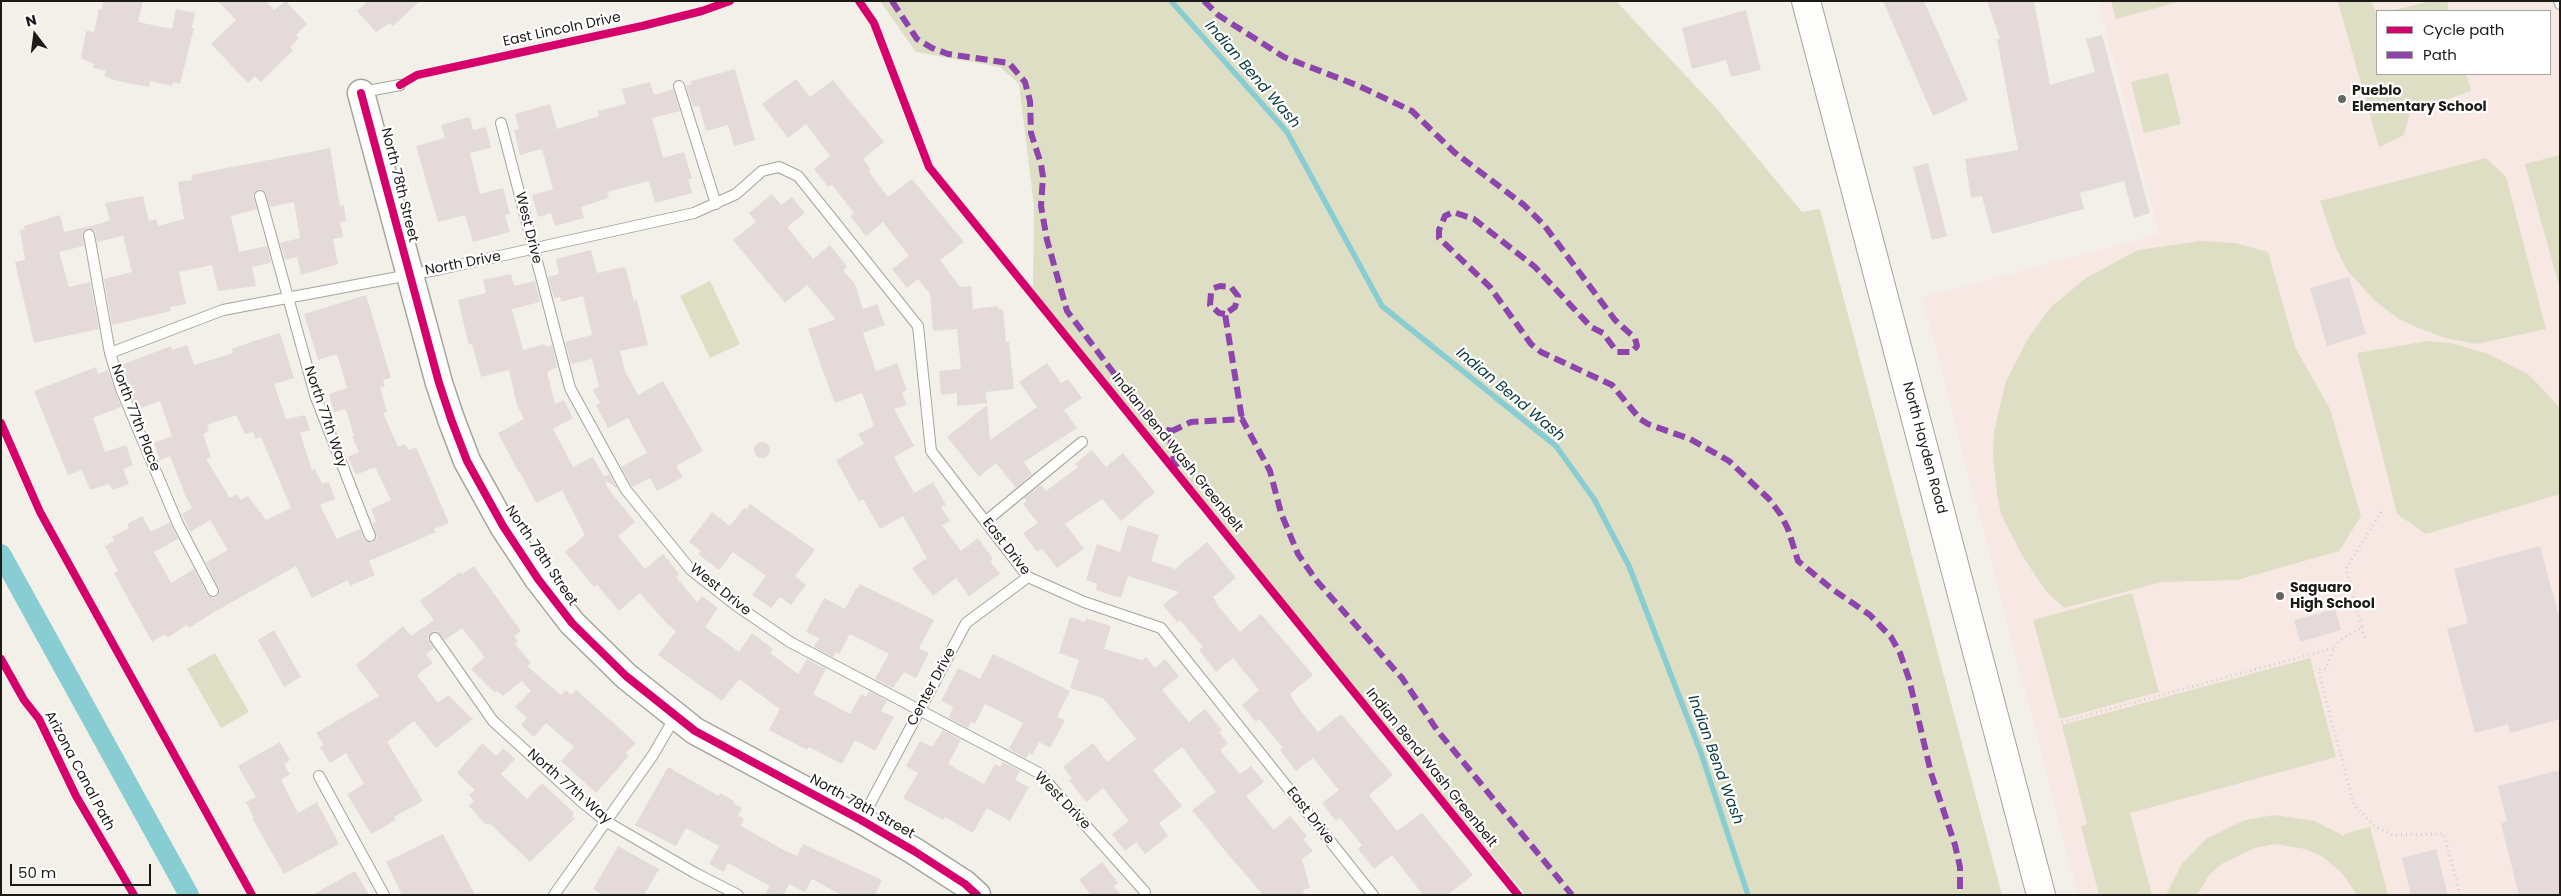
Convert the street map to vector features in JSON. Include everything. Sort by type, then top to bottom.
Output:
[{"type":"main road","name":"North Hayden Road","points":[[1806,1],[2041,895]]},
{"type":"street","name":"North 78th Street","points":[[361,93],[439,383],[467,461],[504,526],[538,579],[572,623],[626,676],[695,731],[861,820],[914,851],[965,884],[977,895]]},
{"type":"lane","points":[[361,93],[400,86]]},
{"type":"lane","points":[[679,86],[716,204]]},
{"type":"lane","name":"West Drive","points":[[501,123],[570,388],[626,490],[691,570],[737,606],[790,642],[1039,773],[1145,892]]},
{"type":"lane","name":"North Drive","points":[[110,353],[223,310],[286,296],[534,249],[694,212],[736,194],[762,172],[779,167]]},
{"type":"lane","name":"East Drive","points":[[779,167],[798,176],[918,326],[932,451],[1028,577],[1084,602],[1161,628],[1373,895]]},
{"type":"lane","name":"North 77th Way","points":[[260,196],[286,296],[315,395],[370,536]]},
{"type":"lane","name":"North 77th Place","points":[[89,235],[110,353],[121,389],[178,524],[213,591]]},
{"type":"lane","points":[[986,521],[1082,442]]},
{"type":"lane","name":"Center Drive","points":[[861,820],[966,623],[1028,577]]},
{"type":"lane","name":"North 77th Way","points":[[435,638],[494,721],[607,822],[695,873],[738,895]]},
{"type":"lane","points":[[554,895],[653,755],[675,716]]},
{"type":"lane","points":[[319,776],[384,895]]},
{"type":"path","points":[[2366,640],[2346,569],[2381,512]]},
{"type":"path","points":[[2362,627],[2347,634],[2334,648],[2326,668],[2318,670],[2354,805],[2375,826],[2392,835],[2444,834],[2460,895]]},
{"type":"path","points":[[2062,722],[2334,648]]},
{"type":"shaded area","name":"Saguaro High School","points":[[2098,1],[2560,1],[2560,895],[2078,895],[1922,297],[2159,234]]},
{"type":"green space","points":[[880,1],[1616,1],[1715,107],[1802,212],[1820,209],[2002,895],[1526,895],[1191,497],[1088,369],[1033,294],[1034,206],[1019,84],[1000,67],[916,52]]},
{"type":"green space","points":[[2111,1],[2182,1],[2116,19]]},
{"type":"green space","points":[[2371,1],[2376,13],[2376,75],[2466,75],[2471,91],[2410,112],[2404,135],[2379,147],[2338,2]]},
{"type":"green space","points":[[2431,1],[2447,1],[2449,10],[2395,10]]},
{"type":"green space","points":[[2168,73],[2181,124],[2144,133],[2131,82]]},
{"type":"green space","points":[[2560,155],[2560,289],[2525,164]]},
{"type":"green space","points":[[2486,158],[2506,177],[2546,329],[2476,344],[2445,338],[2416,327],[2399,319],[2375,301],[2347,270],[2336,248],[2320,201]]},
{"type":"green space","points":[[2201,241],[2235,243],[2268,252],[2295,347],[2330,409],[2361,516],[2339,551],[2237,580],[2162,582],[2064,608],[2046,591],[2035,575],[2022,555],[2001,514],[1993,455],[1994,432],[2006,381],[2029,337],[2051,307],[2086,278],[2138,250]]},
{"type":"green space","points":[[710,281],[740,344],[710,358],[680,296]]},
{"type":"green space","points":[[2428,341],[2451,343],[2489,354],[2529,375],[2560,408],[2560,494],[2426,534],[2397,514],[2357,353]]},
{"type":"green space","points":[[2132,593],[2159,692],[2060,719],[2033,620]]},
{"type":"green space","points":[[215,653],[249,712],[221,728],[187,669]]},
{"type":"green space","points":[[2310,658],[2336,757],[2130,813],[2152,895],[2099,895],[2081,826],[2087,824],[2062,725]]},
{"type":"green space","points":[[2275,815],[2314,821],[2344,836],[2344,834],[2370,827],[2388,895],[2357,895],[2342,873],[2323,857],[2305,849],[2275,844],[2255,848],[2223,863],[2210,874],[2197,895],[2166,895],[2181,865],[2206,839],[2245,820]]},
{"type":"building","points":[[103,1],[143,1],[138,22],[172,29],[176,9],[195,13],[192,28],[194,28],[180,84],[173,82],[172,86],[150,81],[149,87],[117,81],[104,76],[106,71],[93,68],[94,64],[81,58],[86,31],[94,32],[99,9],[102,9]]},
{"type":"building","points":[[218,1],[266,1],[274,10],[286,1],[307,24],[296,35],[299,38],[290,47],[293,50],[261,82],[255,76],[248,83],[211,44],[236,20]]},
{"type":"building","points":[[368,1],[420,1],[393,26],[390,23],[376,32],[357,11]]},
{"type":"building","points":[[1883,1],[1924,1],[1968,100],[1933,116]]},
{"type":"building","points":[[1987,1],[2034,1],[2050,85],[2095,72],[2086,39],[2102,35],[2150,213],[2134,218],[2124,181],[2080,193],[2084,209],[1992,234],[1982,196],[1971,198],[1965,159],[2018,150],[1997,39],[2000,39]]},
{"type":"building","points":[[1746,10],[1761,70],[1731,77],[1726,60],[1692,69],[1682,28]]},
{"type":"building","points":[[735,69],[755,140],[734,146],[728,125],[706,131],[699,106],[693,107],[686,86],[692,84],[691,81]]},
{"type":"building","points":[[796,79],[810,97],[833,80],[884,142],[863,159],[871,170],[869,172],[888,197],[912,179],[964,242],[940,260],[960,287],[971,286],[973,309],[998,306],[998,309],[1003,309],[1006,342],[1009,342],[1014,389],[986,392],[987,403],[957,406],[957,393],[941,395],[939,371],[961,369],[957,329],[933,331],[930,294],[918,279],[907,288],[892,269],[909,256],[883,222],[866,236],[850,216],[854,213],[832,185],[828,187],[814,169],[830,156],[806,124],[788,138],[762,104]]},
{"type":"building","points":[[650,82],[654,95],[673,89],[680,111],[652,118],[663,158],[684,152],[692,179],[688,179],[692,193],[655,203],[649,181],[607,192],[609,198],[581,207],[584,218],[555,226],[551,213],[538,217],[532,195],[553,189],[542,149],[520,155],[514,130],[519,129],[515,114],[550,104],[557,129],[599,116],[598,111],[626,104],[622,89]]},
{"type":"building","points":[[470,117],[473,130],[486,127],[491,148],[470,153],[480,194],[503,188],[510,214],[505,215],[510,232],[473,242],[465,215],[438,222],[416,146],[445,138],[441,125]]},
{"type":"building","points":[[330,148],[340,206],[344,205],[346,221],[340,222],[343,237],[333,239],[338,264],[301,275],[297,257],[285,260],[280,243],[300,238],[294,202],[270,207],[265,191],[259,189],[253,195],[257,209],[231,216],[239,252],[267,246],[271,263],[252,267],[256,286],[218,291],[212,265],[179,272],[186,304],[170,307],[171,311],[112,325],[104,279],[132,272],[123,236],[97,242],[95,231],[87,228],[82,233],[84,246],[59,252],[69,287],[90,282],[99,329],[34,343],[15,262],[25,260],[20,230],[25,229],[24,226],[60,215],[64,232],[99,224],[110,220],[105,203],[143,196],[149,221],[156,219],[158,226],[184,219],[178,182],[192,180],[191,175]]},
{"type":"building","points":[[1928,163],[1947,236],[1932,240],[1913,167]]},
{"type":"building","points":[[772,194],[781,205],[792,197],[805,213],[787,227],[813,259],[830,245],[847,267],[843,270],[855,284],[863,309],[877,304],[885,325],[863,333],[876,371],[897,363],[907,390],[902,392],[907,405],[894,409],[914,446],[894,457],[914,493],[933,482],[946,505],[941,507],[950,521],[942,525],[961,551],[978,538],[993,559],[990,561],[1000,574],[969,596],[956,578],[933,596],[912,568],[927,558],[903,516],[880,529],[863,499],[859,502],[836,460],[864,444],[858,434],[874,426],[862,393],[835,403],[808,329],[836,319],[807,285],[785,303],[733,240],[756,222],[749,213]]},
{"type":"building","points":[[591,250],[597,273],[623,267],[626,269],[634,301],[637,300],[648,345],[620,351],[625,371],[638,395],[663,381],[703,451],[676,466],[683,477],[657,491],[650,478],[632,487],[621,467],[647,453],[628,418],[608,428],[596,405],[600,403],[593,390],[599,386],[592,359],[571,364],[565,342],[592,335],[583,296],[561,302],[560,297],[554,298],[548,277],[559,274],[556,259]]},
{"type":"building","points":[[511,274],[514,286],[535,281],[540,302],[512,309],[523,350],[545,344],[546,347],[552,345],[557,367],[547,372],[555,404],[564,400],[573,418],[553,429],[573,467],[593,457],[604,477],[609,474],[618,489],[605,480],[607,487],[635,522],[618,536],[645,569],[663,554],[679,574],[676,577],[697,602],[702,596],[718,608],[705,627],[739,652],[752,633],[773,649],[770,653],[798,674],[807,659],[826,669],[813,694],[850,714],[861,694],[866,697],[869,691],[887,701],[881,711],[894,717],[875,751],[855,740],[842,764],[809,747],[807,750],[769,730],[780,709],[739,679],[722,701],[658,655],[676,631],[667,624],[640,593],[619,611],[597,585],[594,587],[565,552],[585,535],[562,490],[536,503],[519,473],[498,433],[524,419],[517,405],[509,370],[481,377],[472,344],[469,345],[458,300],[486,293],[483,280]]},
{"type":"building","points":[[2349,277],[2366,334],[2327,346],[2310,288]]},
{"type":"building","points":[[366,295],[391,378],[383,380],[385,386],[380,387],[387,412],[383,413],[398,447],[405,444],[409,450],[416,447],[449,523],[434,529],[436,532],[369,561],[375,575],[350,586],[348,580],[312,598],[296,566],[189,628],[187,625],[167,638],[165,634],[152,642],[114,573],[118,571],[105,546],[114,541],[112,537],[129,528],[127,524],[142,516],[151,532],[170,522],[178,539],[154,552],[171,583],[194,569],[207,594],[212,598],[217,597],[220,591],[206,562],[228,550],[210,520],[190,532],[182,514],[192,508],[170,456],[160,460],[154,443],[172,436],[160,401],[141,408],[138,400],[134,402],[121,365],[171,346],[172,350],[187,345],[194,365],[233,353],[232,349],[280,333],[294,378],[274,384],[286,419],[305,415],[310,430],[300,433],[312,470],[315,469],[322,484],[329,482],[335,499],[320,505],[337,539],[360,529],[365,541],[372,543],[377,538],[373,524],[376,522],[371,509],[391,500],[375,467],[356,475],[348,457],[359,452],[352,437],[354,436],[346,409],[334,412],[329,394],[347,388],[337,354],[318,360],[304,314]],"holes":[[[236,415],[245,434],[253,432],[255,439],[261,437],[291,508],[266,520],[248,496],[241,500],[237,494],[230,498],[206,459],[211,457],[203,434],[209,431],[207,425]]]},
{"type":"building","points":[[1047,363],[1061,383],[1068,379],[1082,398],[1064,410],[1077,428],[1024,462],[1032,474],[1016,488],[996,463],[979,477],[947,437],[987,405],[990,440],[1037,407],[1019,382]]},
{"type":"building","points":[[96,367],[98,374],[108,370],[121,407],[93,418],[105,452],[126,445],[133,465],[123,469],[129,484],[112,490],[109,484],[90,490],[82,470],[68,475],[34,391]]},
{"type":"building","points":[[762,442],[770,450],[762,458],[754,450]]},
{"type":"building","points":[[1092,450],[1106,467],[1123,453],[1155,492],[1121,521],[1102,499],[1065,524],[1084,549],[1057,568],[1042,549],[1037,552],[1023,533],[1038,523],[1023,504],[1027,501],[1024,498],[1041,485],[1046,491],[1078,467],[1075,464]]},
{"type":"building","points":[[750,504],[815,550],[795,576],[806,585],[791,605],[780,597],[771,608],[752,595],[766,576],[733,552],[719,570],[698,554],[701,551],[689,542],[712,512],[730,526],[744,508],[747,509]]},
{"type":"building","points":[[1128,525],[1159,535],[1151,561],[1175,569],[1207,542],[1236,578],[1213,597],[1219,607],[1240,632],[1261,614],[1313,675],[1290,694],[1297,706],[1318,732],[1341,714],[1393,775],[1369,795],[1397,831],[1422,813],[1473,875],[1447,895],[1423,895],[1392,855],[1374,869],[1358,849],[1362,845],[1340,818],[1336,821],[1322,803],[1339,790],[1313,758],[1296,771],[1280,750],[1283,748],[1259,719],[1256,722],[1242,705],[1259,690],[1233,658],[1216,672],[1199,650],[1203,647],[1180,620],[1177,622],[1163,605],[1179,592],[1128,576],[1121,598],[1096,590],[1097,584],[1086,580],[1097,544],[1120,552]]},
{"type":"building","points":[[2540,546],[2560,621],[2560,719],[2510,733],[2508,724],[2475,733],[2447,629],[2468,623],[2454,569]]},
{"type":"building","points":[[474,566],[521,631],[514,636],[518,641],[515,644],[531,663],[527,666],[561,695],[566,690],[571,695],[576,690],[636,743],[626,753],[629,756],[596,793],[561,761],[574,747],[546,723],[534,737],[521,725],[527,718],[515,707],[531,691],[522,681],[503,696],[497,691],[495,693],[471,669],[485,657],[462,628],[445,640],[438,632],[434,631],[428,638],[434,648],[426,654],[433,663],[417,675],[438,703],[448,695],[473,719],[436,748],[414,721],[387,742],[423,801],[394,817],[396,820],[371,834],[347,794],[364,784],[346,753],[330,763],[320,747],[324,745],[316,733],[379,696],[356,665],[403,626],[411,636],[434,620],[420,601],[460,572],[462,574]]},
{"type":"building","points":[[860,584],[934,620],[919,648],[929,653],[916,678],[904,672],[893,688],[875,679],[889,654],[850,634],[839,654],[836,652],[833,657],[814,647],[819,638],[806,632],[824,598],[845,609]]},
{"type":"building","points":[[2335,609],[2341,630],[2300,642],[2294,620]]},
{"type":"building","points":[[1070,617],[1085,622],[1086,618],[1111,626],[1104,649],[1142,660],[1146,657],[1155,668],[1165,659],[1179,676],[1162,690],[1189,722],[1205,709],[1222,730],[1219,732],[1228,743],[1220,750],[1240,774],[1251,766],[1264,782],[1246,796],[1274,830],[1290,816],[1307,836],[1303,839],[1313,851],[1302,859],[1310,888],[1303,890],[1304,895],[1263,895],[1221,846],[1192,810],[1216,792],[1182,747],[1153,770],[1182,806],[1159,823],[1168,836],[1145,854],[1136,842],[1125,851],[1112,834],[1129,821],[1103,788],[1086,802],[1069,780],[1072,778],[1063,767],[1093,743],[1107,762],[1136,739],[1103,698],[1070,688],[1079,660],[1059,653]]},
{"type":"building","points":[[274,630],[301,677],[284,687],[258,640]]},
{"type":"building","points":[[993,654],[1070,691],[1057,717],[1065,720],[1050,748],[1039,742],[1032,755],[1029,753],[1026,759],[1009,749],[1023,723],[985,704],[975,724],[971,722],[968,728],[949,718],[953,707],[941,701],[958,668],[980,679]]},
{"type":"building","points":[[943,730],[961,740],[948,764],[984,784],[995,764],[1000,767],[1003,762],[1020,771],[1015,780],[1029,787],[1010,821],[987,808],[973,833],[945,817],[943,820],[903,798],[918,773],[906,766],[920,741],[932,747]]},
{"type":"building","points":[[280,742],[290,760],[284,764],[290,774],[281,780],[298,813],[317,802],[339,844],[284,874],[252,818],[254,818],[246,802],[256,797],[238,766]]},
{"type":"building","points":[[482,743],[496,756],[503,748],[515,759],[501,774],[527,799],[542,783],[574,813],[572,817],[575,818],[530,862],[489,823],[486,825],[469,806],[474,801],[469,795],[475,790],[457,773]]},
{"type":"building","points":[[668,767],[719,796],[720,793],[734,801],[733,803],[742,808],[738,815],[744,819],[741,826],[780,848],[797,856],[803,844],[882,880],[875,895],[841,895],[812,879],[805,892],[789,884],[784,895],[765,895],[770,886],[728,863],[724,872],[709,864],[719,846],[686,828],[676,846],[635,825]]},
{"type":"building","points":[[2560,770],[2560,895],[2519,895],[2501,824],[2507,821],[2498,786]]},
{"type":"building","points":[[443,834],[475,895],[402,895],[386,862]]},
{"type":"building","points":[[618,846],[659,869],[644,895],[602,895],[593,889]]},
{"type":"building","points":[[2436,849],[2448,895],[2411,895],[2402,858]]},
{"type":"building","points":[[1102,862],[1118,883],[1114,886],[1121,895],[1091,895],[1079,880]]},
{"type":"building","points":[[355,871],[369,895],[312,895]]},
{"type":"waterway","name":"Indian Bend Wash","points":[[1171,1],[1287,132],[1382,306],[1556,446],[1594,499],[1629,566],[1701,753],[1748,895]]},
{"type":"waterway","points":[[1,554],[189,895]]},
{"type":"marked path","points":[[892,1],[917,39],[932,48],[948,54],[1009,63],[1025,82],[1030,101],[1031,133],[1043,177],[1041,206],[1047,240],[1067,311],[1150,421],[1159,428],[1172,431]]},
{"type":"marked path","points":[[1204,1],[1218,15],[1284,57],[1359,86],[1412,111],[1454,152],[1524,205],[1544,225],[1615,320],[1635,338],[1637,346],[1632,352],[1617,352],[1603,333],[1591,327],[1535,267],[1474,219],[1453,212],[1445,216],[1439,230],[1439,238],[1490,287],[1531,344],[1541,352],[1612,385],[1640,419],[1648,424],[1690,439],[1729,461],[1769,499],[1781,515],[1788,529],[1798,561],[1832,589],[1870,615],[1891,637],[1900,653],[1909,679],[1931,773],[1955,845],[1960,867],[1960,895]]},
{"type":"marked path","points":[[1225,314],[1219,313],[1210,305],[1211,293],[1214,288],[1220,286],[1231,287],[1238,296],[1235,307],[1225,314],[1242,419]]},
{"type":"marked path","points":[[1177,467],[1170,449],[1172,431],[1191,422],[1242,419],[1270,471],[1281,513],[1298,554],[1316,580],[1402,678],[1437,730],[1572,895]]},
{"type":"cycle path","name":"East Lincoln Drive","points":[[400,85],[417,75],[642,26],[702,11],[730,1]]},
{"type":"cycle path","name":"Indian Bend Wash Greenbelt","points":[[859,1],[874,23],[929,167],[1518,895]]},
{"type":"cycle path","points":[[361,93],[439,383],[451,419],[467,461],[503,526],[538,579],[572,623],[626,676],[695,731],[861,820],[914,851],[965,884],[977,895]]},
{"type":"cycle path","points":[[1,423],[40,512],[252,895]]},
{"type":"cycle path","name":"Arizona Canal Path","points":[[1,659],[24,700],[39,719],[76,796],[134,895]]},
{"type":"place","name":"Pueblo Elementary School","points":[[2342,99]]},
{"type":"place","name":"Saguaro High School","points":[[2280,596]]}]
